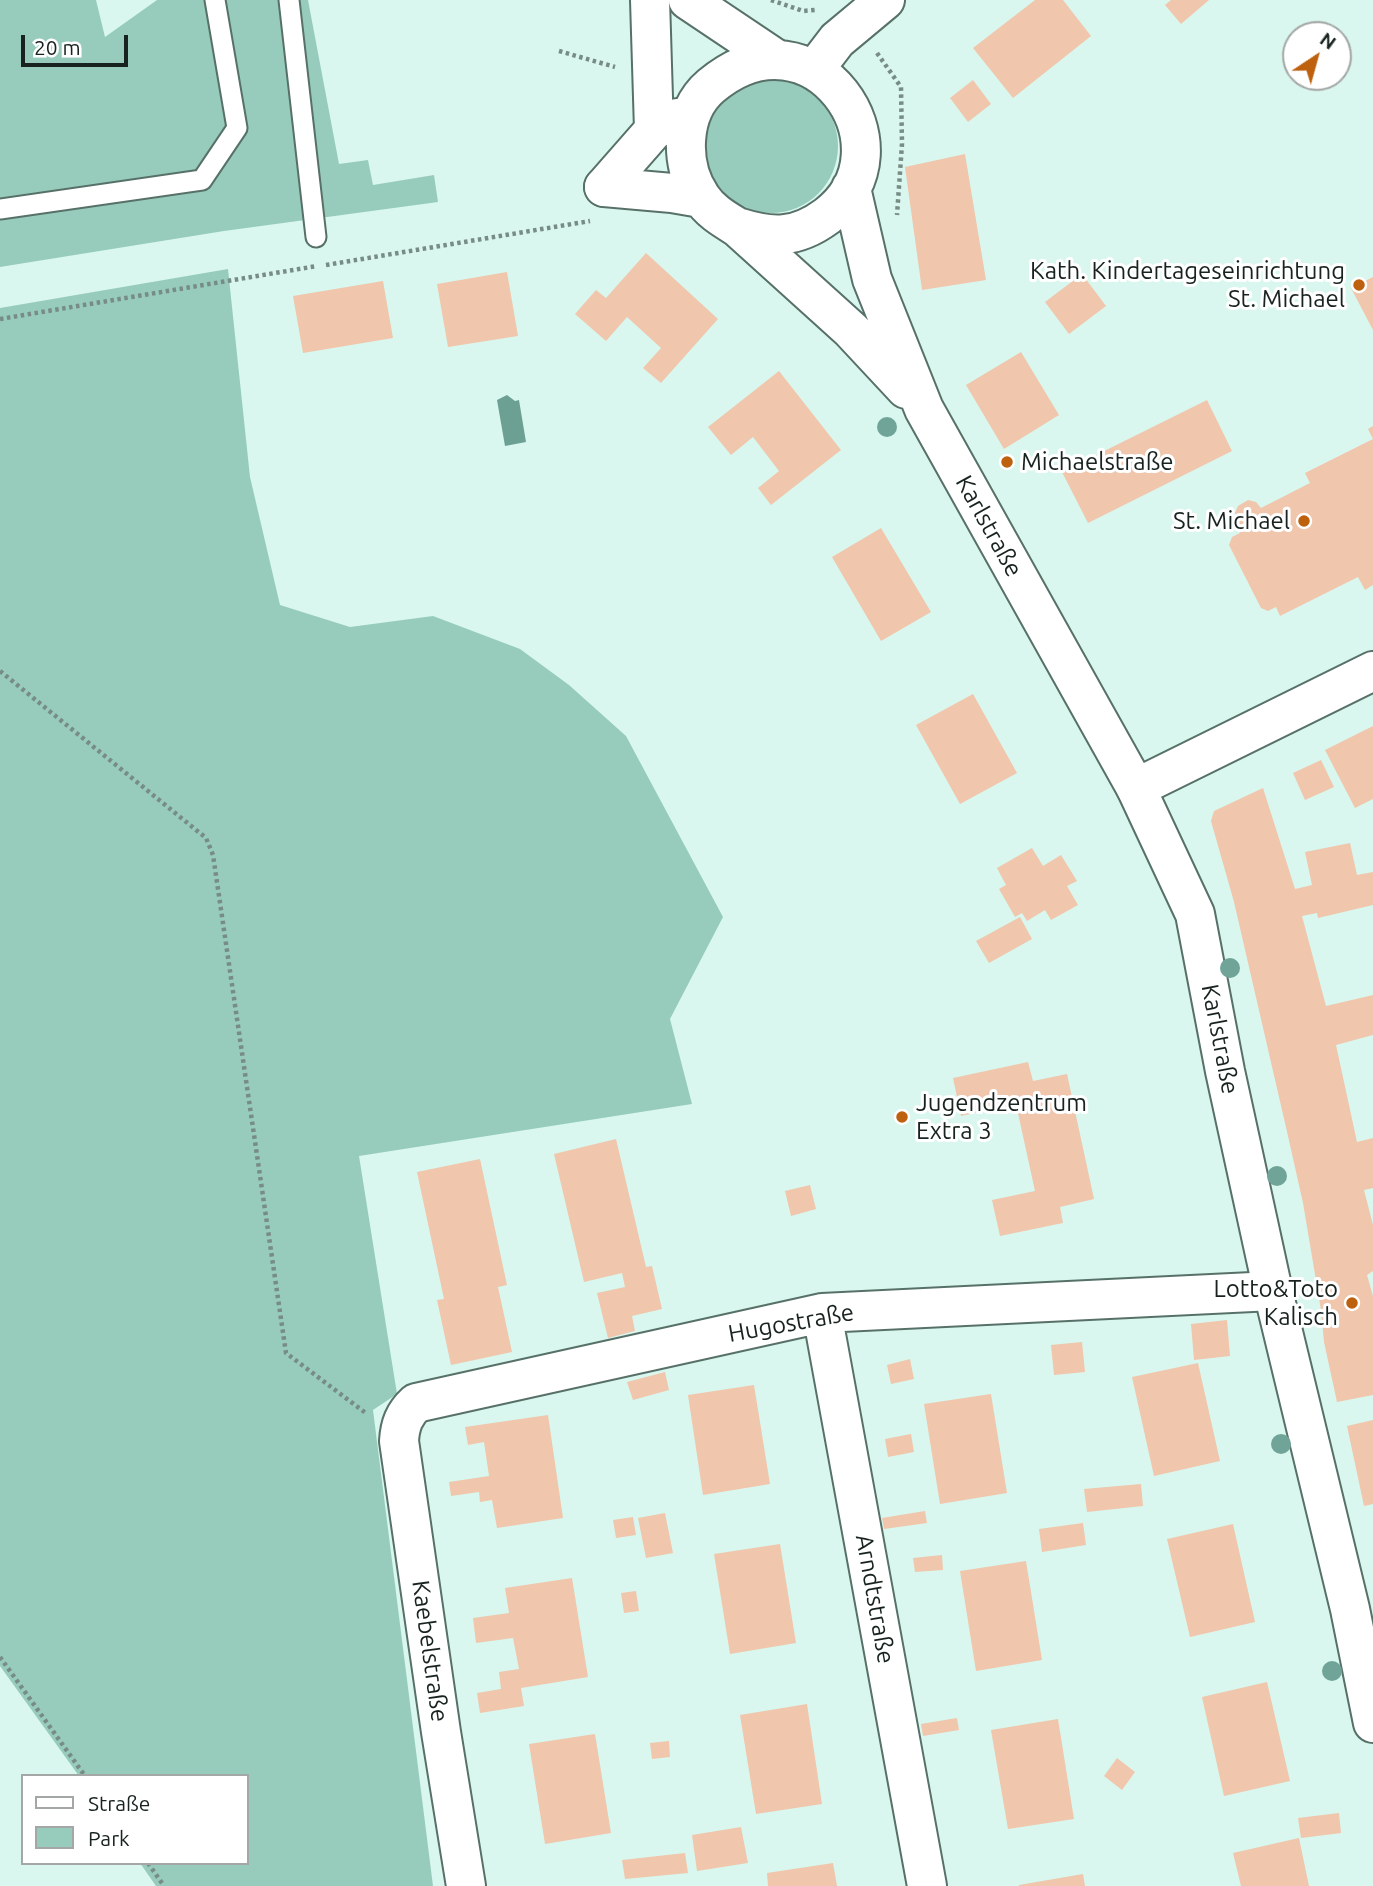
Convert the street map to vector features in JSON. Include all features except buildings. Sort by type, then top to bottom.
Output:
[{"type":"street","points":[[650,0],[654,130]]},
{"type":"street","name":"Karlstraße","points":[[688,0],[776,60]]},
{"type":"street","points":[[814,70],[837,40],[886,0]]},
{"type":"street","name":"Karlstraße","points":[[737,227],[763,235],[789,234],[814,225],[835,209],[851,188],[860,162],[860,135],[852,108],[836,86],[814,70],[796,62],[750,62],[726,73],[706,90],[690,113],[686,159],[691,179],[701,198],[718,215],[737,227],[851,330],[925,408]]},
{"type":"street","name":"Karlstraße","points":[[604,187],[654,130],[690,113]]},
{"type":"street","points":[[604,187],[701,198]]},
{"type":"street","name":"Karlstraße","points":[[851,188],[872,279],[925,408],[1136,788],[1195,914],[1273,1291],[1362,1606],[1373,1723]]},
{"type":"street","points":[[1136,788],[1373,671]]},
{"type":"street","name":"Hugostraße","points":[[403,1419],[416,1403],[822,1313],[1273,1291]]},
{"type":"street","name":"Arndtstraße","points":[[822,1313],[928,1886]]},
{"type":"street","name":"Kaebelstraße","points":[[403,1419],[399,1441],[466,1886]]},
{"type":"lane","points":[[0,209],[202,180],[237,128],[215,0]]},
{"type":"lane","points":[[289,0],[316,237]]},
{"type":"path","points":[[771,0],[803,11],[824,10],[835,1],[856,24],[901,87],[902,144],[896,226],[863,237]]},
{"type":"path","points":[[559,51],[617,68],[617,79]]},
{"type":"path","points":[[0,319],[604,218],[604,187]]},
{"type":"path","points":[[0,671],[206,838],[213,855],[286,1353],[366,1414],[403,1419]]},
{"type":"path","points":[[0,1657],[84,1774]]},
{"type":"path","points":[[149,1865],[164,1886]]},
{"type":"green space","points":[[0,0],[96,0],[105,37],[157,0],[308,0],[339,164],[368,160],[373,185],[434,175],[438,202],[224,231],[0,267]]},
{"type":"green space","points":[[771,79],[797,84],[818,99],[833,120],[838,146],[833,172],[818,193],[797,208],[771,213],[745,208],[724,193],[709,172],[704,146],[709,120],[724,99],[745,84]]},
{"type":"green space","points":[[228,269],[250,477],[280,605],[350,627],[433,616],[520,649],[569,685],[626,736],[723,917],[670,1019],[692,1104],[359,1156],[397,1394],[373,1410],[433,1886],[156,1886],[141,1865],[248,1865],[248,1774],[78,1774],[0,1666],[0,308]]},
{"type":"shaded area","points":[[507,395],[515,401],[519,400],[526,442],[505,446],[497,400]]},
{"type":"place","name":"Kath. Kindertageseinrichtung St. Michael","points":[[1359,285]]},
{"type":"place","name":"Michaelstraße","points":[[1007,462]]},
{"type":"place","name":"St. Michael","points":[[1304,521]]},
{"type":"place","name":"Jugendzentrum Extra 3","points":[[902,1117]]},
{"type":"place","name":"Lotto&Toto Kalisch","points":[[1352,1303]]}]
